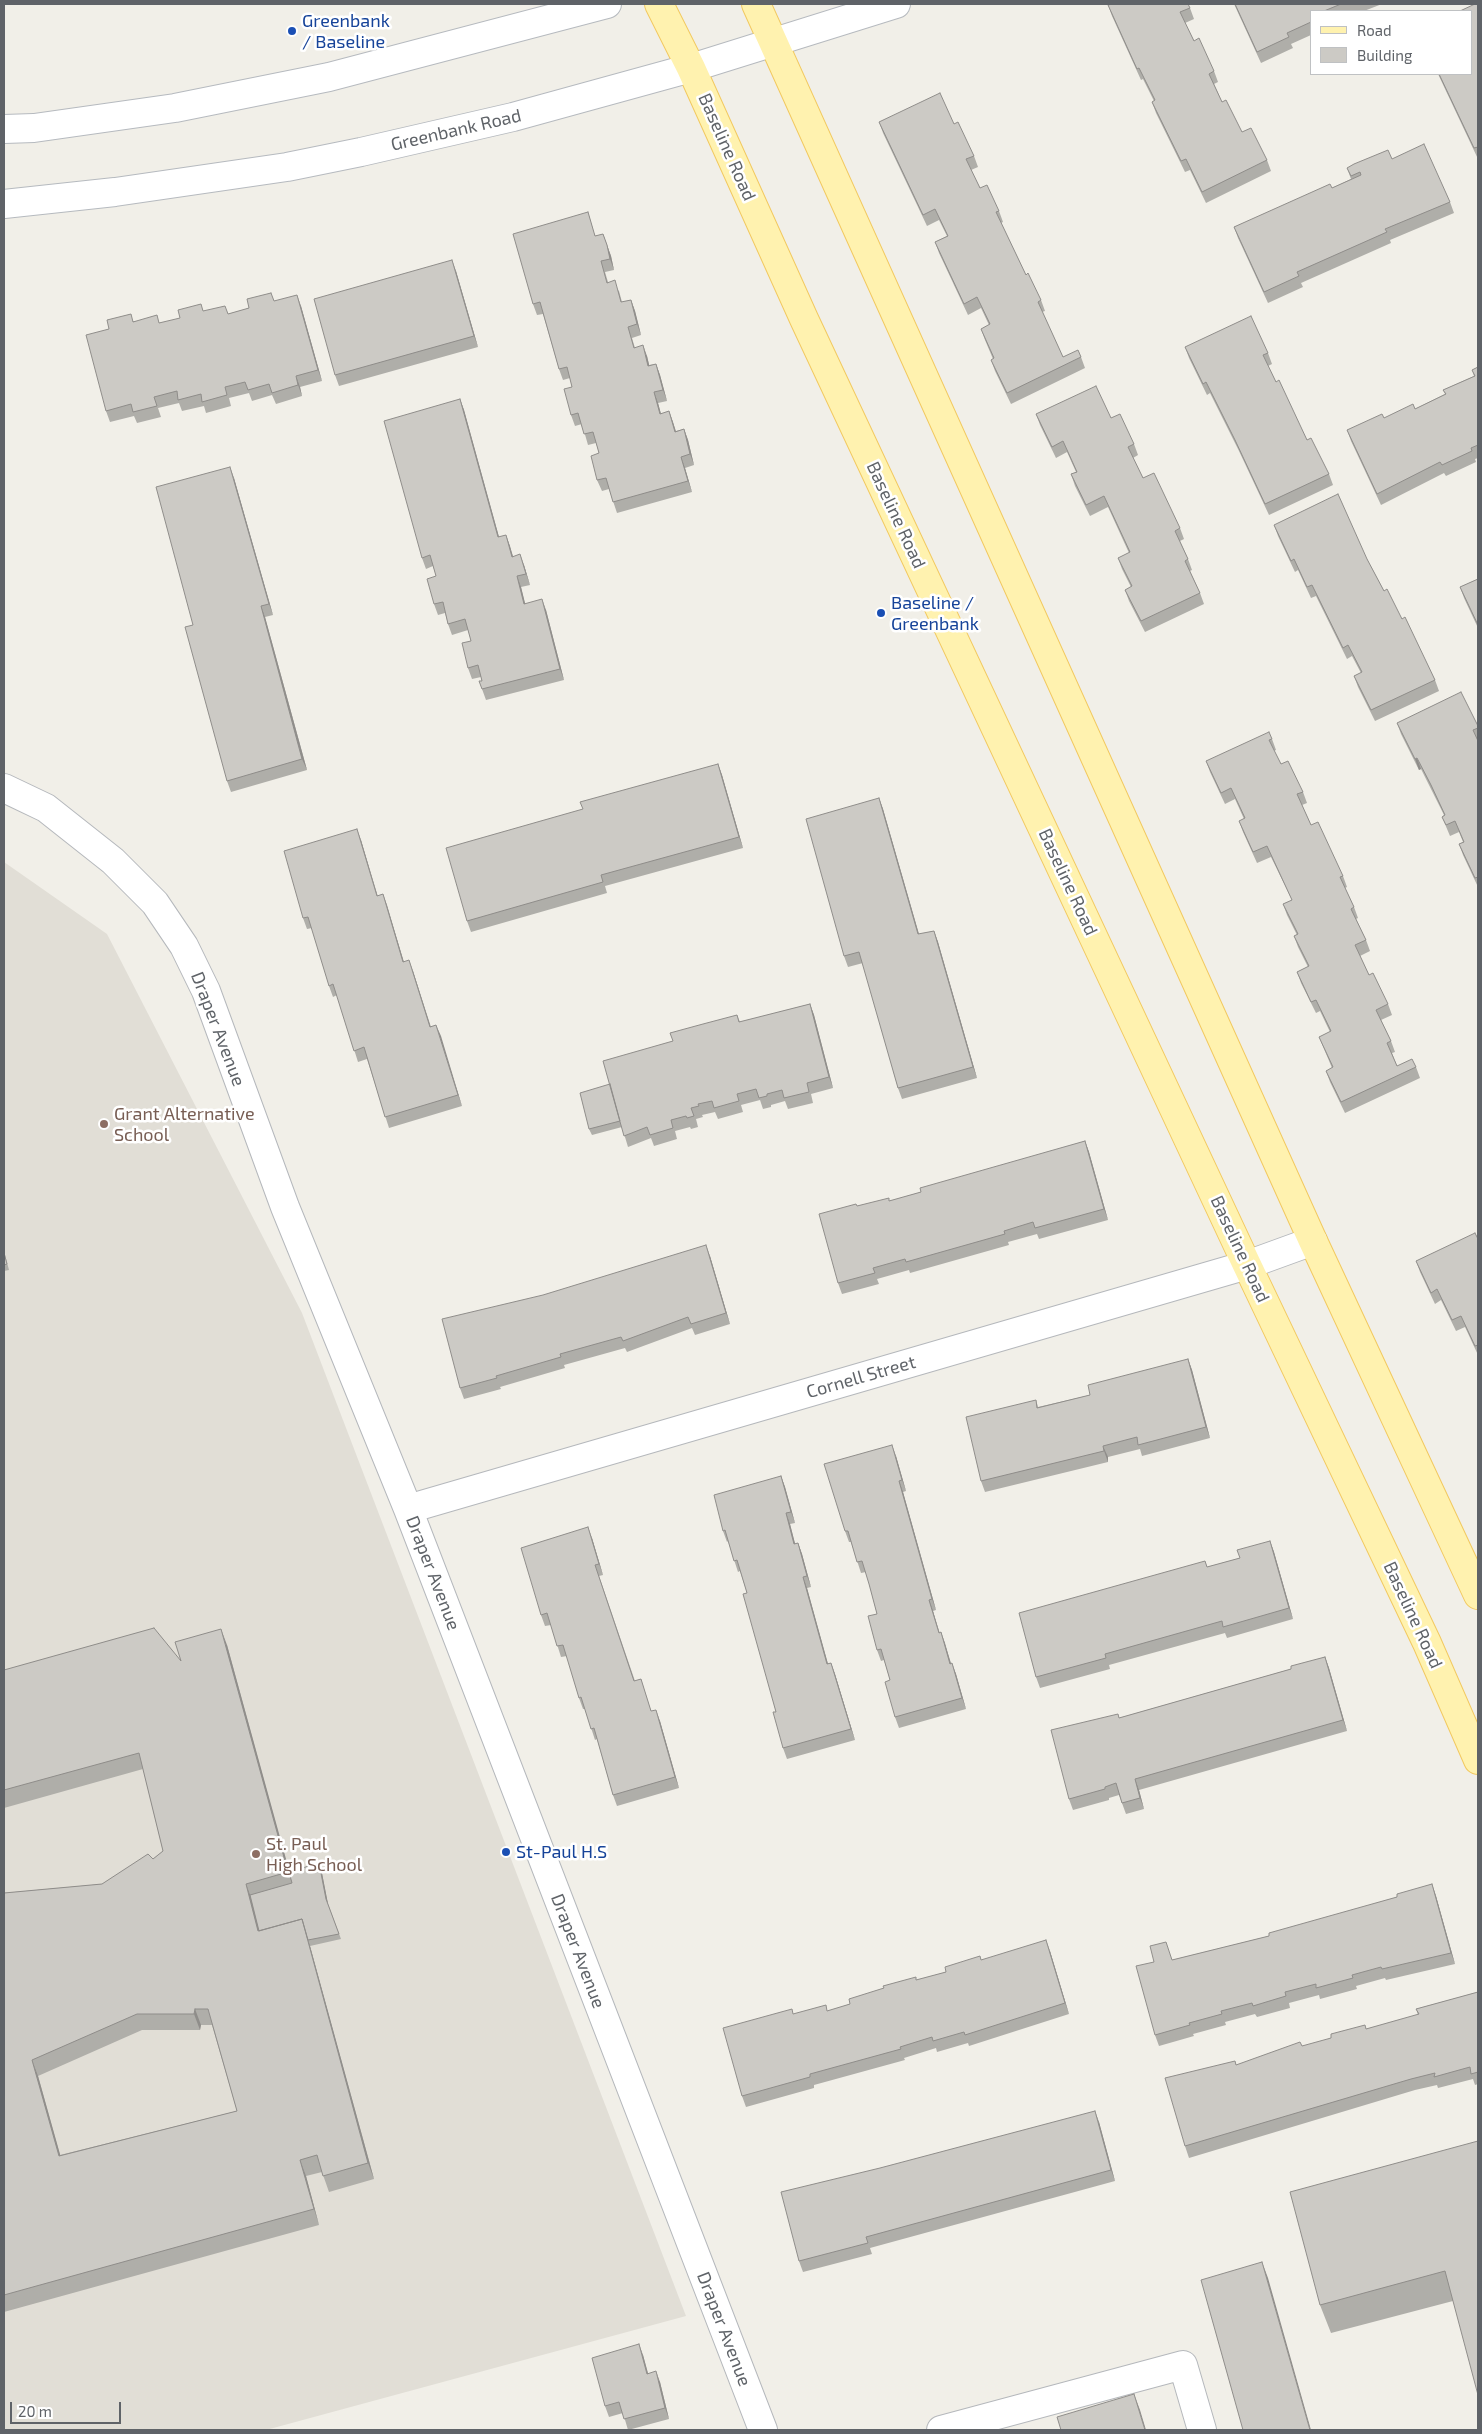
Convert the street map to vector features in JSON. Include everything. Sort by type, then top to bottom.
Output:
[{"type":"main road","name":"Baseline Road","points":[[659,4],[691,68],[809,328],[1247,1265],[1428,1642],[1478,1760]]},
{"type":"main road","points":[[756,4],[1018,582],[1313,1241],[1478,1596]]},
{"type":"street","points":[[4,129],[34,128],[175,108],[329,77],[607,4]]},
{"type":"street","name":"Greenbank Road","points":[[4,204],[115,192],[287,167],[513,117],[691,68],[896,4]]},
{"type":"street","name":"Draper Avenue","points":[[4,788],[46,808],[113,861],[155,903],[184,946],[206,991],[285,1207],[408,1509],[763,2430]]},
{"type":"street","name":"Cornell Street","points":[[408,1509],[1247,1265],[1313,1241]]},
{"type":"street","points":[[941,2430],[1007,2422],[1183,2365],[1202,2430]]},
{"type":"shaded area","name":"St. Paul High School","points":[[4,862],[107,934],[302,1313],[686,2316],[266,2430],[4,2430]]},
{"type":"building","points":[[1188,4],[1190,8],[1180,12],[1194,41],[1199,38],[1214,71],[1209,74],[1222,102],[1226,100],[1242,132],[1251,128],[1267,160],[1202,192],[1186,159],[1181,161],[1152,102],[1155,100],[1139,68],[1137,69],[1108,5]]},
{"type":"building","points":[[1235,4],[1341,4],[1326,10],[1310,10],[1310,22],[1287,33],[1289,37],[1257,52]]},
{"type":"building","points":[[1478,4],[1478,147],[1474,148],[1439,75],[1472,75],[1472,10],[1462,10]]},
{"type":"building","points":[[940,93],[954,124],[958,122],[974,156],[966,159],[980,188],[987,185],[999,211],[996,212],[1026,275],[1028,273],[1041,300],[1038,302],[1063,357],[1078,350],[1081,357],[1007,393],[991,360],[994,358],[981,329],[990,324],[977,297],[964,304],[935,242],[948,236],[935,209],[923,215],[879,122]]},
{"type":"building","points":[[1424,144],[1450,202],[1385,229],[1387,232],[1297,272],[1299,276],[1264,292],[1234,227],[1330,184],[1332,188],[1361,175],[1360,172],[1351,176],[1347,168],[1354,164],[1388,150],[1392,159]]},
{"type":"building","points":[[588,212],[595,236],[603,234],[607,245],[610,259],[601,261],[607,283],[615,280],[621,302],[631,300],[637,324],[628,327],[634,348],[643,345],[648,366],[656,364],[663,390],[654,392],[660,414],[669,411],[675,432],[684,429],[690,454],[681,457],[688,481],[613,502],[606,478],[597,480],[591,456],[599,453],[593,432],[584,434],[578,413],[571,415],[564,389],[572,387],[567,367],[559,369],[540,302],[533,304],[513,234]]},
{"type":"building","points":[[452,260],[474,336],[335,375],[314,299]]},
{"type":"building","points":[[271,293],[274,301],[297,295],[318,370],[296,376],[298,385],[272,393],[269,384],[248,390],[245,382],[225,387],[227,395],[202,402],[201,394],[178,400],[177,391],[154,397],[157,406],[133,412],[131,404],[106,411],[86,335],[109,329],[107,320],[131,314],[133,322],[157,315],[159,323],[180,318],[178,310],[201,304],[203,311],[225,306],[228,314],[249,308],[247,299]]},
{"type":"building","points":[[1251,316],[1268,353],[1263,355],[1276,382],[1279,380],[1307,440],[1311,438],[1329,474],[1265,504],[1206,382],[1203,384],[1185,347]]},
{"type":"building","points":[[1478,367],[1478,445],[1471,448],[1472,451],[1442,465],[1440,462],[1377,494],[1347,430],[1382,414],[1384,418],[1413,404],[1415,409],[1446,394],[1443,390],[1475,376],[1472,370]]},
{"type":"building","points":[[1096,386],[1111,418],[1120,414],[1134,444],[1128,447],[1143,478],[1154,473],[1180,528],[1175,531],[1188,559],[1185,561],[1200,593],[1141,621],[1125,590],[1132,586],[1118,558],[1130,552],[1104,496],[1086,505],[1071,474],[1077,472],[1063,441],[1052,447],[1036,414]]},
{"type":"building","points":[[460,399],[498,537],[506,535],[512,557],[520,554],[526,574],[517,576],[524,604],[542,599],[560,669],[482,689],[479,681],[482,681],[478,665],[468,668],[462,643],[471,641],[465,619],[448,624],[443,602],[434,604],[427,579],[436,576],[430,555],[422,558],[384,421]]},
{"type":"building","points":[[230,467],[269,604],[261,606],[302,759],[227,781],[185,627],[193,625],[156,487]]},
{"type":"building","points":[[1338,494],[1367,559],[1384,591],[1387,589],[1402,619],[1405,617],[1435,680],[1371,710],[1354,676],[1362,672],[1348,645],[1343,648],[1312,585],[1307,587],[1294,559],[1291,561],[1274,525]]},
{"type":"building","points":[[1478,579],[1478,625],[1460,587]]},
{"type":"building","points":[[1461,692],[1478,726],[1478,728],[1473,730],[1478,741],[1478,877],[1475,878],[1459,844],[1464,842],[1455,821],[1446,825],[1442,817],[1445,815],[1431,785],[1417,758],[1415,759],[1397,723]]},
{"type":"building","points":[[1269,732],[1272,739],[1269,740],[1281,764],[1288,761],[1303,792],[1297,794],[1311,825],[1318,822],[1343,876],[1340,877],[1354,907],[1351,909],[1366,940],[1355,945],[1369,975],[1373,973],[1388,1004],[1376,1010],[1391,1041],[1387,1043],[1397,1066],[1412,1059],[1416,1067],[1341,1102],[1326,1071],[1333,1067],[1319,1037],[1331,1031],[1316,1000],[1311,1002],[1297,972],[1309,966],[1294,936],[1298,934],[1283,904],[1292,900],[1267,846],[1253,852],[1239,821],[1245,818],[1231,788],[1221,793],[1206,761]]},
{"type":"building","points":[[718,764],[739,837],[601,875],[603,882],[467,921],[446,848],[583,809],[580,802]]},
{"type":"building","points":[[879,798],[918,934],[934,931],[973,1067],[898,1088],[859,952],[844,956],[806,819]]},
{"type":"building","points":[[357,829],[377,896],[383,894],[403,962],[409,960],[430,1027],[436,1025],[458,1095],[385,1117],[364,1047],[354,1051],[333,984],[329,986],[308,917],[303,918],[284,851]]},
{"type":"building","points":[[810,1004],[829,1077],[807,1083],[809,1092],[784,1098],[782,1090],[759,1098],[756,1089],[737,1094],[739,1101],[714,1108],[712,1101],[698,1104],[699,1106],[691,1108],[694,1116],[671,1120],[673,1128],[650,1135],[647,1127],[624,1136],[603,1061],[673,1041],[670,1033],[737,1015],[739,1022]]},
{"type":"building","points":[[610,1084],[620,1121],[589,1129],[580,1093]]},
{"type":"building","points":[[1085,1141],[1104,1209],[1035,1228],[1033,1222],[1004,1231],[1005,1234],[906,1262],[905,1259],[873,1268],[875,1273],[838,1283],[819,1214],[856,1204],[857,1206],[889,1198],[889,1201],[921,1192],[920,1188]]},
{"type":"building","points":[[1475,1233],[1478,1239],[1478,1345],[1475,1346],[1461,1316],[1452,1320],[1437,1289],[1431,1293],[1416,1261]]},
{"type":"building","points":[[706,1245],[726,1313],[691,1324],[688,1317],[623,1341],[621,1337],[560,1354],[561,1357],[460,1388],[442,1319],[543,1295]]},
{"type":"building","points":[[4,1253],[7,1264],[4,1265]]},
{"type":"building","points":[[1188,1359],[1206,1427],[1138,1445],[1137,1437],[1103,1446],[1104,1451],[981,1481],[966,1417],[1036,1400],[1037,1408],[1090,1395],[1088,1385]]},
{"type":"building","points":[[892,1445],[902,1480],[899,1481],[932,1599],[929,1600],[950,1664],[952,1663],[962,1698],[895,1717],[885,1682],[890,1680],[881,1649],[877,1650],[868,1616],[877,1614],[869,1584],[862,1561],[857,1562],[848,1531],[845,1531],[824,1464]]},
{"type":"building","points":[[781,1476],[791,1512],[786,1513],[794,1544],[798,1543],[807,1576],[803,1577],[827,1664],[831,1663],[851,1729],[783,1748],[773,1712],[776,1712],[743,1594],[747,1593],[737,1560],[734,1561],[725,1530],[723,1531],[714,1495]]},
{"type":"building","points":[[588,1527],[599,1564],[595,1565],[634,1681],[641,1679],[651,1711],[656,1710],[675,1777],[613,1795],[594,1728],[591,1729],[581,1697],[579,1698],[563,1645],[557,1646],[547,1613],[541,1615],[521,1548]]},
{"type":"building","points":[[1270,1541],[1289,1608],[1223,1627],[1222,1621],[1105,1654],[1106,1658],[1036,1677],[1019,1613],[1205,1561],[1207,1567],[1240,1558],[1237,1550]]},
{"type":"building","points":[[154,1628],[181,1661],[175,1642],[221,1629],[288,1872],[246,1884],[258,1931],[302,1919],[368,2163],[323,2176],[317,2155],[300,2160],[314,2209],[4,2295],[4,1893],[102,1884],[148,1854],[153,1859],[163,1851],[139,1753],[4,1790],[4,1670]],"holes":[[[195,2009],[208,2009],[237,2111],[59,2156],[32,2060],[137,2014],[194,2014]]]},
{"type":"building","points":[[1325,1657],[1343,1720],[1135,1779],[1140,1798],[1122,1803],[1116,1783],[1105,1787],[1105,1789],[1069,1799],[1051,1730],[1118,1714],[1119,1718],[1291,1669],[1291,1666]]},
{"type":"building","points":[[319,1863],[326,1899],[339,1934],[308,1940],[302,1919],[259,1931],[250,1895],[292,1883],[289,1872]]},
{"type":"building","points":[[1432,1884],[1451,1953],[1382,1969],[1381,1967],[1352,1975],[1353,1978],[1316,1988],[1316,1984],[1285,1992],[1286,1996],[1253,2006],[1252,2003],[1221,2011],[1222,2014],[1155,2035],[1136,1966],[1154,1962],[1150,1946],[1166,1942],[1172,1960],[1269,1936],[1269,1933],[1397,1897],[1397,1894]]},
{"type":"building","points":[[1046,1940],[1065,2003],[965,2035],[964,2032],[933,2041],[932,2037],[900,2047],[901,2049],[810,2074],[810,2077],[742,2096],[723,2028],[792,2009],[793,2014],[826,2005],[827,2011],[850,2004],[849,1999],[884,1988],[883,1986],[916,1977],[916,1980],[946,1972],[945,1967],[980,1956],[981,1960]]},
{"type":"building","points":[[1478,1992],[1478,2072],[1471,2074],[1470,2067],[1434,2077],[1435,2073],[1411,2079],[1185,2146],[1165,2078],[1235,2061],[1236,2065],[1300,2042],[1302,2046],[1331,2038],[1331,2034],[1365,2025],[1366,2029],[1419,2014],[1416,2009]]},
{"type":"building","points":[[1095,2111],[1111,2170],[866,2237],[868,2243],[799,2261],[781,2192]]},
{"type":"building","points":[[1478,2141],[1478,2395],[1445,2271],[1320,2305],[1290,2192]]},
{"type":"building","points":[[1262,2262],[1310,2430],[1243,2430],[1201,2280]]},
{"type":"building","points":[[639,2344],[647,2374],[656,2371],[665,2408],[624,2419],[619,2402],[605,2406],[592,2358]]},
{"type":"building","points":[[1134,2394],[1145,2430],[1061,2430],[1057,2417]]},
{"type":"place","name":"Greenbank / Baseline","points":[[292,31]]},
{"type":"place","name":"Baseline / Greenbank","points":[[881,613]]},
{"type":"place","name":"Grant Alternative School","points":[[104,1124]]},
{"type":"place","name":"St-Paul H.S","points":[[506,1852]]},
{"type":"place","name":"St. Paul High School","points":[[256,1854]]}]
